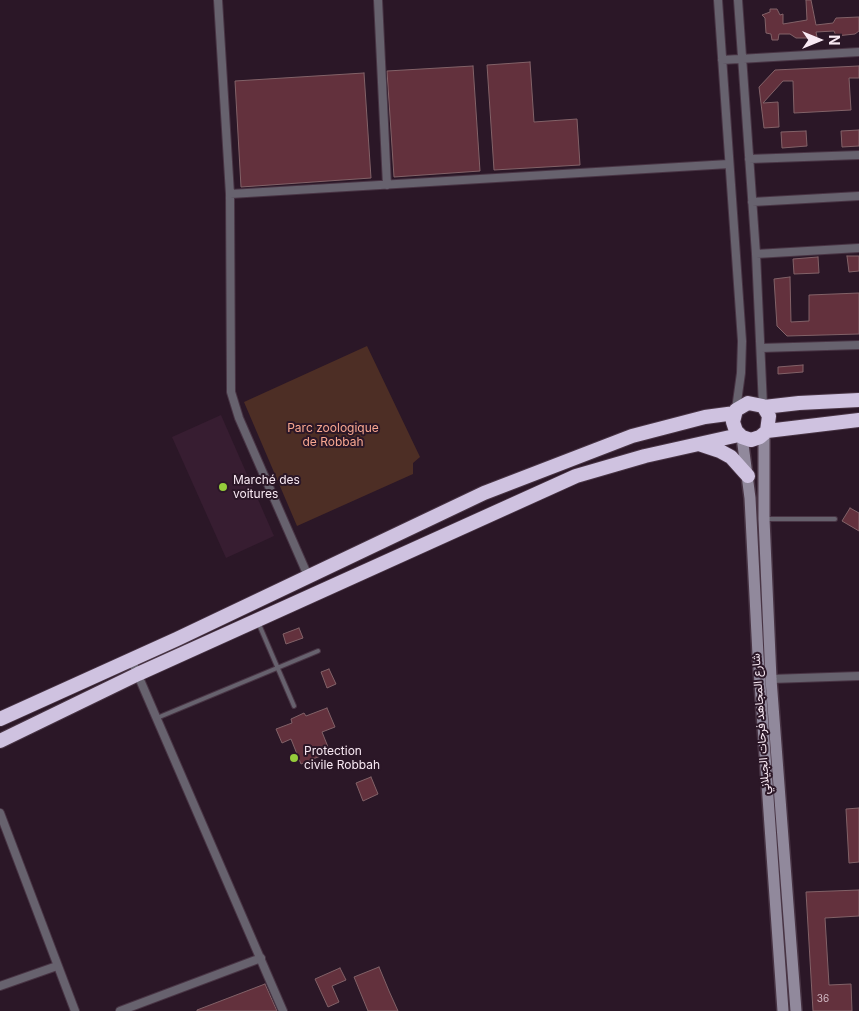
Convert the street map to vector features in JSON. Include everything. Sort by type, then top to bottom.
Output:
[{"type":"highway","points":[[0,719],[457,505],[602,446],[705,417],[735,412],[748,402],[763,407],[859,400]]},
{"type":"highway","points":[[763,407],[770,421],[766,433]]},
{"type":"highway","points":[[735,412],[733,422],[740,436]]},
{"type":"highway","points":[[0,741],[138,674],[576,476],[696,444],[740,436],[756,439],[766,433],[859,420]]},
{"type":"highway","points":[[696,444],[714,448],[731,457],[748,476]]},
{"type":"street","points":[[218,0],[230,194],[231,392],[239,418],[308,576]]},
{"type":"street","points":[[378,0],[387,184]]},
{"type":"street","points":[[718,0],[742,341],[741,373],[735,412]]},
{"type":"street","points":[[738,0],[756,254],[763,407]]},
{"type":"street","points":[[722,60],[859,52]]},
{"type":"street","points":[[749,159],[859,155]]},
{"type":"street","points":[[230,194],[729,164]]},
{"type":"street","points":[[752,202],[859,196]]},
{"type":"street","points":[[756,254],[859,248]]},
{"type":"street","points":[[761,348],[859,345]]},
{"type":"street","name":"شارع المجاهد فرحات الجيلاني","points":[[766,433],[764,518],[771,679],[796,1011]]},
{"type":"street","name":"شارع المجاهد فرحات الجيلاني","points":[[740,436],[748,476],[758,656],[783,1011]]},
{"type":"street","points":[[131,659],[284,1011]]},
{"type":"street","points":[[771,679],[859,676]]},
{"type":"street","points":[[0,813],[75,1011]]},
{"type":"street","points":[[120,1011],[261,958]]},
{"type":"street","points":[[0,986],[57,966]]},
{"type":"lane","points":[[764,518],[835,519]]},
{"type":"lane","points":[[257,620],[294,706]]},
{"type":"lane","points":[[157,718],[318,651]]},
{"type":"shaded area","name":"Marché des voitures","points":[[221,415],[274,536],[226,558],[172,437]]},
{"type":"green space","name":"Parc zoologique de Robbah","points":[[367,346],[420,457],[413,463],[413,474],[297,526],[244,402]]},
{"type":"building","points":[[806,0],[811,0],[816,25],[833,23],[836,18],[859,17],[859,31],[855,34],[836,36],[834,31],[816,32],[817,37],[815,38],[796,38],[790,34],[779,34],[778,40],[772,40],[771,34],[766,33],[765,18],[762,15],[770,12],[770,9],[777,9],[780,15],[783,14],[783,24],[807,20]]},
{"type":"building","points":[[530,62],[534,122],[577,119],[580,165],[494,170],[487,65]]},
{"type":"building","points":[[473,66],[480,171],[394,177],[387,71]]},
{"type":"building","points":[[859,66],[859,78],[849,78],[851,110],[794,113],[793,81],[783,81],[763,103],[778,102],[779,127],[764,128],[759,87],[775,70]]},
{"type":"building","points":[[364,73],[371,178],[241,187],[235,81]]},
{"type":"building","points":[[859,130],[859,146],[842,147],[841,131]]},
{"type":"building","points":[[806,131],[807,146],[782,148],[781,132]]},
{"type":"building","points":[[847,256],[859,256],[859,271],[849,272]]},
{"type":"building","points":[[818,257],[819,273],[794,274],[793,259]]},
{"type":"building","points":[[790,277],[791,322],[809,321],[809,295],[859,293],[859,334],[787,336],[777,326],[774,279]]},
{"type":"building","points":[[803,365],[803,372],[778,374],[778,367]]},
{"type":"building","points":[[850,508],[859,513],[859,531],[842,521]]},
{"type":"building","points":[[299,628],[303,638],[286,644],[283,634]]},
{"type":"building","points":[[329,669],[336,684],[327,688],[321,672]]},
{"type":"building","points":[[327,708],[335,727],[322,732],[330,752],[301,764],[291,739],[282,743],[276,729],[292,723],[291,719],[304,713],[306,716]]},
{"type":"building","points":[[371,777],[378,794],[363,801],[356,783]]},
{"type":"building","points":[[859,808],[859,862],[849,863],[846,809]]},
{"type":"building","points":[[859,890],[859,916],[825,918],[829,985],[851,984],[852,1011],[813,1011],[806,892]]},
{"type":"building","points":[[379,967],[398,1011],[368,1011],[354,977]]},
{"type":"building","points":[[340,968],[346,980],[332,986],[339,1002],[328,1007],[315,979]]},
{"type":"building","points":[[265,984],[277,1011],[197,1011],[197,1010]]},
{"type":"place","name":"Marché des voitures","points":[[223,487]]},
{"type":"place","name":"Protection civile Robbah","points":[[294,758]]}]
